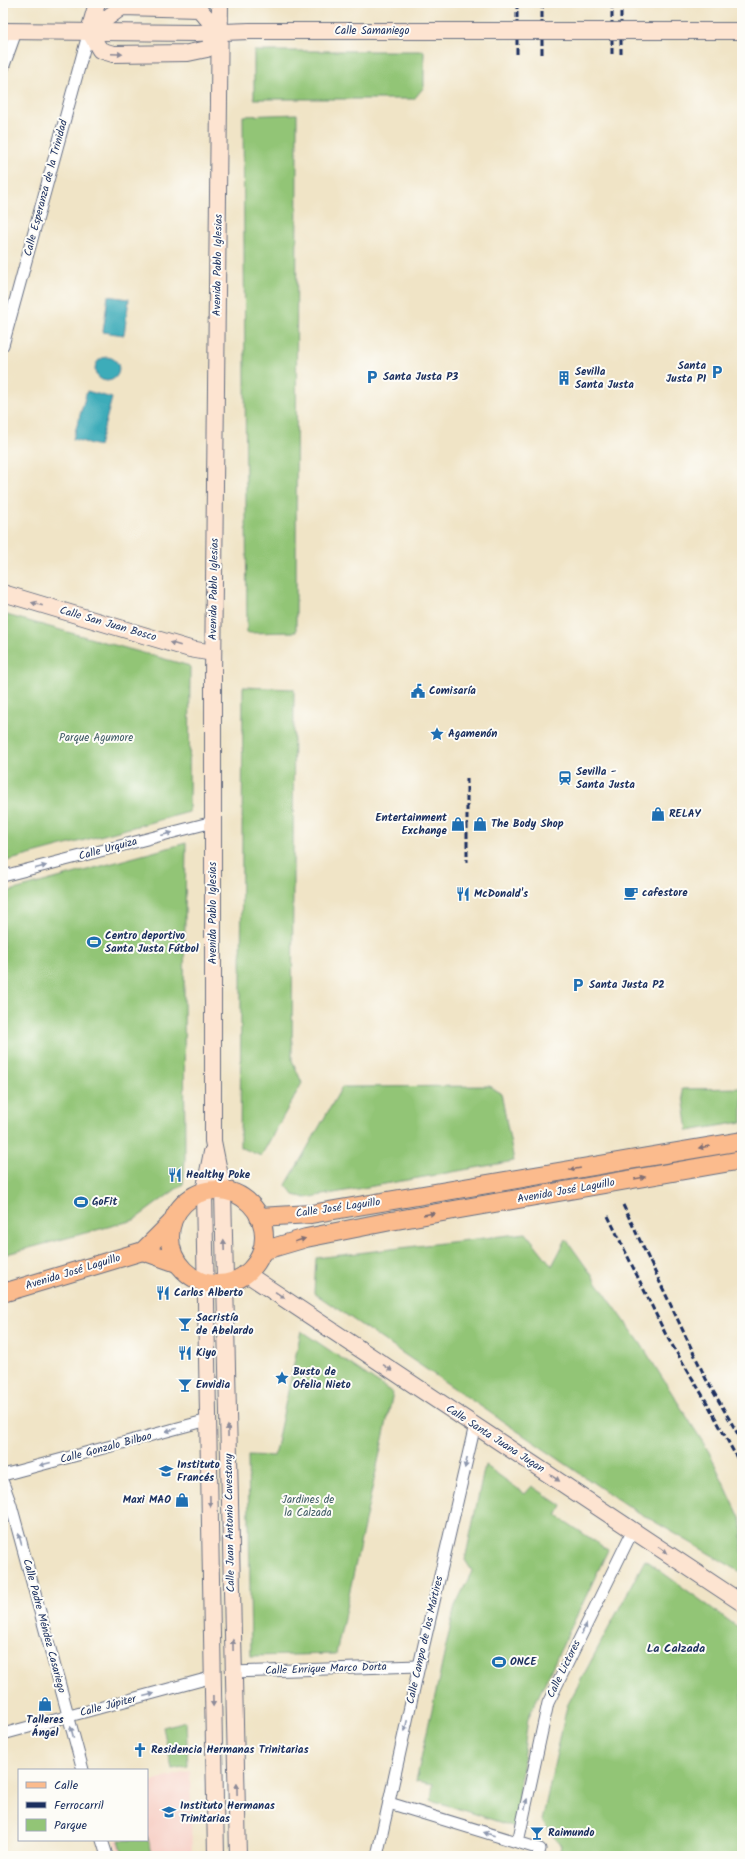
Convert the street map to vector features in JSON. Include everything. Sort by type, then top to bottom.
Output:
[{"type":"main road","points":[[96,3],[90,31],[100,50],[112,54],[186,54],[209,59],[220,66]]},
{"type":"main road","name":"Avenida Pablo Iglesias","points":[[213,1145],[213,653],[220,3]]},
{"type":"main road","points":[[90,31],[122,7],[199,9],[220,33],[207,49],[186,54]]},
{"type":"main road","name":"Calle Samaniego","points":[[10,32],[90,31],[220,33],[742,31]]},
{"type":"main road","name":"Calle San Juan Bosco","points":[[3,594],[190,649],[213,653]]},
{"type":"main road","name":"Avenida José Laguillo","points":[[392,1200],[742,1141]]},
{"type":"main road","name":"Calle Juan Antonio Cavestany","points":[[213,1145],[223,1190],[238,1856]]},
{"type":"main road","name":"Calle Juan Antonio Cavestany","points":[[213,1145],[204,1192],[216,1856]]},
{"type":"main road","name":"Avenida José Laguillo","points":[[391,1221],[742,1160]]},
{"type":"main road","points":[[172,1222],[170,1243],[177,1263],[189,1276],[206,1284],[225,1284],[237,1280],[247,1274],[256,1264],[262,1251],[264,1234],[255,1208],[246,1200],[223,1190],[204,1192],[190,1198],[179,1209],[172,1222],[143,1251],[177,1263]]},
{"type":"main road","name":"Calle José Laguillo","points":[[259,1217],[311,1214],[392,1200]]},
{"type":"main road","name":"Calle José Laguillo","points":[[262,1251],[310,1238],[391,1221]]},
{"type":"main road","name":"Avenida José Laguillo","points":[[3,1293],[143,1251]]},
{"type":"main road","name":"Calle Santa Juana Jugan","points":[[247,1274],[742,1603]]},
{"type":"street","name":"Calle Esperanza de la Trinidad","points":[[3,344],[90,31]]},
{"type":"street","points":[[3,68],[10,32]]},
{"type":"street","name":"Calle Urquiza","points":[[3,876],[213,822]]},
{"type":"street","name":"Calle Gonzalo Bilbao","points":[[3,1475],[208,1420]]},
{"type":"street","name":"Calle Campo de los Mártires","points":[[377,1856],[475,1425]]},
{"type":"street","name":"Calle Padre Méndez Casariego","points":[[3,1483],[11,1505],[83,1769]]},
{"type":"street","name":"Calle Lictores","points":[[518,1842],[548,1703],[633,1530]]},
{"type":"street","name":"Calle Enrique Marco Dorta","points":[[233,1672],[419,1666]]},
{"type":"street","name":"Calle Júpiter","points":[[3,1734],[213,1677]]},
{"type":"street","points":[[389,1803],[518,1842],[539,1852]]},
{"type":"street","points":[[102,1841],[107,1856]]},
{"type":"shaded area","name":"Instituto Hermanas Trinitarias","points":[[190,1771],[192,1856],[119,1856],[115,1841],[148,1841],[148,1783]]},
{"type":"green space","points":[[254,51],[424,51],[424,87],[414,99],[254,99]]},
{"type":"green space","points":[[297,114],[296,632],[247,633],[243,116]]},
{"type":"green space","name":"Parque Agumore","points":[[3,614],[190,666],[189,812],[3,862]]},
{"type":"green space","points":[[243,687],[294,689],[292,1060],[302,1083],[261,1156],[240,1147]]},
{"type":"green space","name":"Centro deportivo Santa Justa Fútbol","points":[[186,843],[184,991],[185,1160],[183,1184],[134,1220],[3,1255],[3,893]]},
{"type":"green space","points":[[489,1086],[501,1093],[514,1161],[306,1198],[294,1195],[286,1185],[342,1087]]},
{"type":"green space","points":[[742,1088],[742,1122],[688,1131],[682,1089]]},
{"type":"green space","points":[[526,1233],[552,1266],[566,1239],[641,1344],[709,1452],[742,1522],[742,1571],[739,1571],[626,1505],[314,1293],[316,1258]]},
{"type":"green space","name":"Jardines de la Calzada","points":[[301,1331],[393,1393],[336,1654],[251,1656],[248,1455],[274,1456]]},
{"type":"green space","name":"ONCE","points":[[485,1465],[525,1494],[532,1486],[562,1506],[557,1516],[608,1550],[528,1718],[515,1827],[431,1800],[433,1784],[416,1781],[455,1606],[472,1571],[465,1560]]},
{"type":"green space","points":[[645,1560],[742,1630],[742,1856],[559,1856],[561,1845],[542,1821],[567,1706]]},
{"type":"green space","points":[[186,1721],[188,1766],[172,1769],[163,1727]]},
{"type":"green space","points":[[148,1839],[153,1856],[123,1856],[119,1841],[148,1841]]},
{"type":"water","points":[[108,296],[129,299],[124,335],[103,332]]},
{"type":"water","points":[[102,357],[112,357],[119,364],[119,374],[112,381],[102,381],[95,374],[95,364]]},
{"type":"water","points":[[87,391],[112,398],[99,446],[73,439]]},
{"type":"railway","points":[[517,3],[517,54]]},
{"type":"railway","points":[[542,3],[542,54]]},
{"type":"railway","points":[[612,3],[612,54]]},
{"type":"railway","points":[[621,3],[621,54]]},
{"type":"railway","points":[[467,778],[467,862]]},
{"type":"railway","points":[[623,1205],[706,1379],[742,1441]]},
{"type":"railway","points":[[608,1216],[666,1335],[706,1401],[742,1467]]},
{"type":"place","name":"Santa Justa P1","points":[[717,372]]},
{"type":"place","name":"Santa Justa P3","points":[[372,377]]},
{"type":"place","name":"Sevilla Santa Justa","points":[[564,378]]},
{"type":"place","name":"Comisaría","points":[[418,691]]},
{"type":"place","name":"Agamenón","points":[[437,734]]},
{"type":"place","name":"Sevilla - Santa Justa","points":[[565,778]]},
{"type":"place","name":"RELAY","points":[[658,814]]},
{"type":"place","name":"Entertainment Exchange","points":[[458,824]]},
{"type":"place","name":"The Body Shop","points":[[480,824]]},
{"type":"place","name":"cafestore","points":[[631,893]]},
{"type":"place","name":"McDonald's","points":[[463,894]]},
{"type":"place","name":"Centro deportivo Santa Justa Fútbol","points":[[94,942]]},
{"type":"place","name":"Santa Justa P2","points":[[578,985]]},
{"type":"place","name":"Healthy Poke","points":[[175,1175]]},
{"type":"place","name":"GoFit","points":[[81,1202]]},
{"type":"place","name":"Carlos Alberto","points":[[163,1293]]},
{"type":"place","name":"Sacristía de Abelardo","points":[[185,1324]]},
{"type":"place","name":"Kiyo","points":[[185,1353]]},
{"type":"place","name":"Busto de Ofelia Nieto","points":[[282,1378]]},
{"type":"place","name":"Envidia","points":[[185,1385]]},
{"type":"place","name":"Instituto Francés","points":[[166,1471]]},
{"type":"place","name":"Maxi MAO","points":[[182,1500]]},
{"type":"place","name":"ONCE","points":[[499,1662]]},
{"type":"place","name":"Talleres Ángel","points":[[45,1704]]},
{"type":"place","name":"Residencia Hermanas Trinitarias","points":[[140,1750]]},
{"type":"place","name":"Instituto Hermanas Trinitarias","points":[[169,1812]]},
{"type":"place","name":"Raimundo","points":[[537,1833]]},
{"type":"district","name":"La Calzada","points":[[676,1648]]}]
